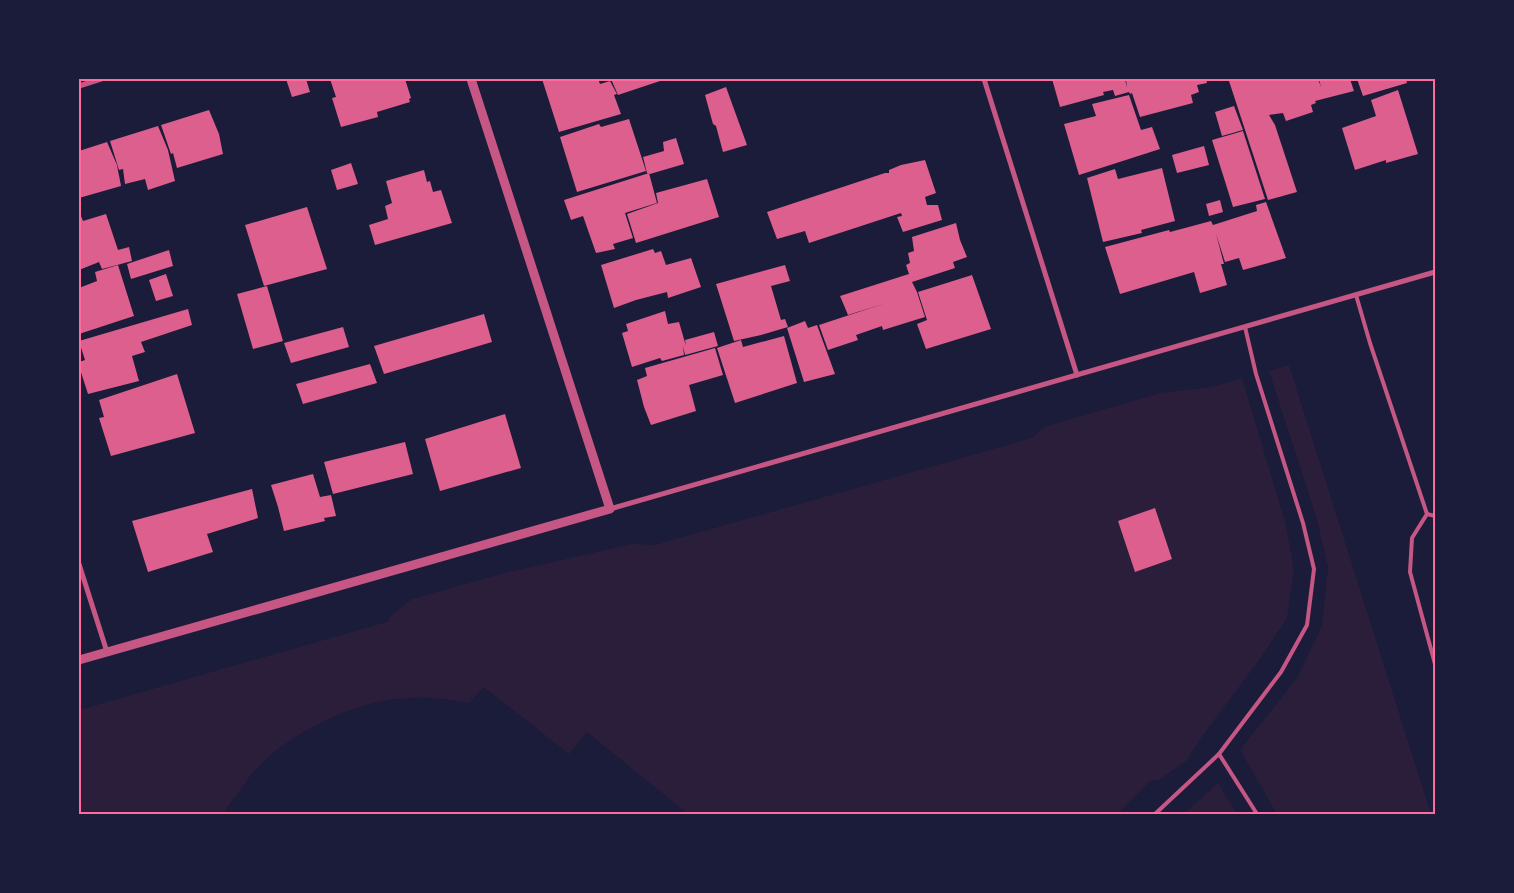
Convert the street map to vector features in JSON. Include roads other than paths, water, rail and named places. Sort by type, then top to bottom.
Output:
[{"type":"street","points":[[79,86],[102,79]]},
{"type":"street","points":[[471,79],[610,508]]},
{"type":"street","points":[[984,79],[1077,375]]},
{"type":"street","points":[[79,660],[1435,272]]},
{"type":"street","points":[[79,564],[108,652]]},
{"type":"lane","points":[[1356,295],[1427,514]]},
{"type":"lane","points":[[1155,814],[1219,754],[1281,672],[1307,625],[1314,569],[1303,523],[1256,374],[1245,327]]},
{"type":"lane","points":[[1427,514],[1435,516]]},
{"type":"lane","points":[[1427,514],[1412,538],[1410,572],[1435,664]]},
{"type":"lane","points":[[1219,754],[1256,814]]}]
